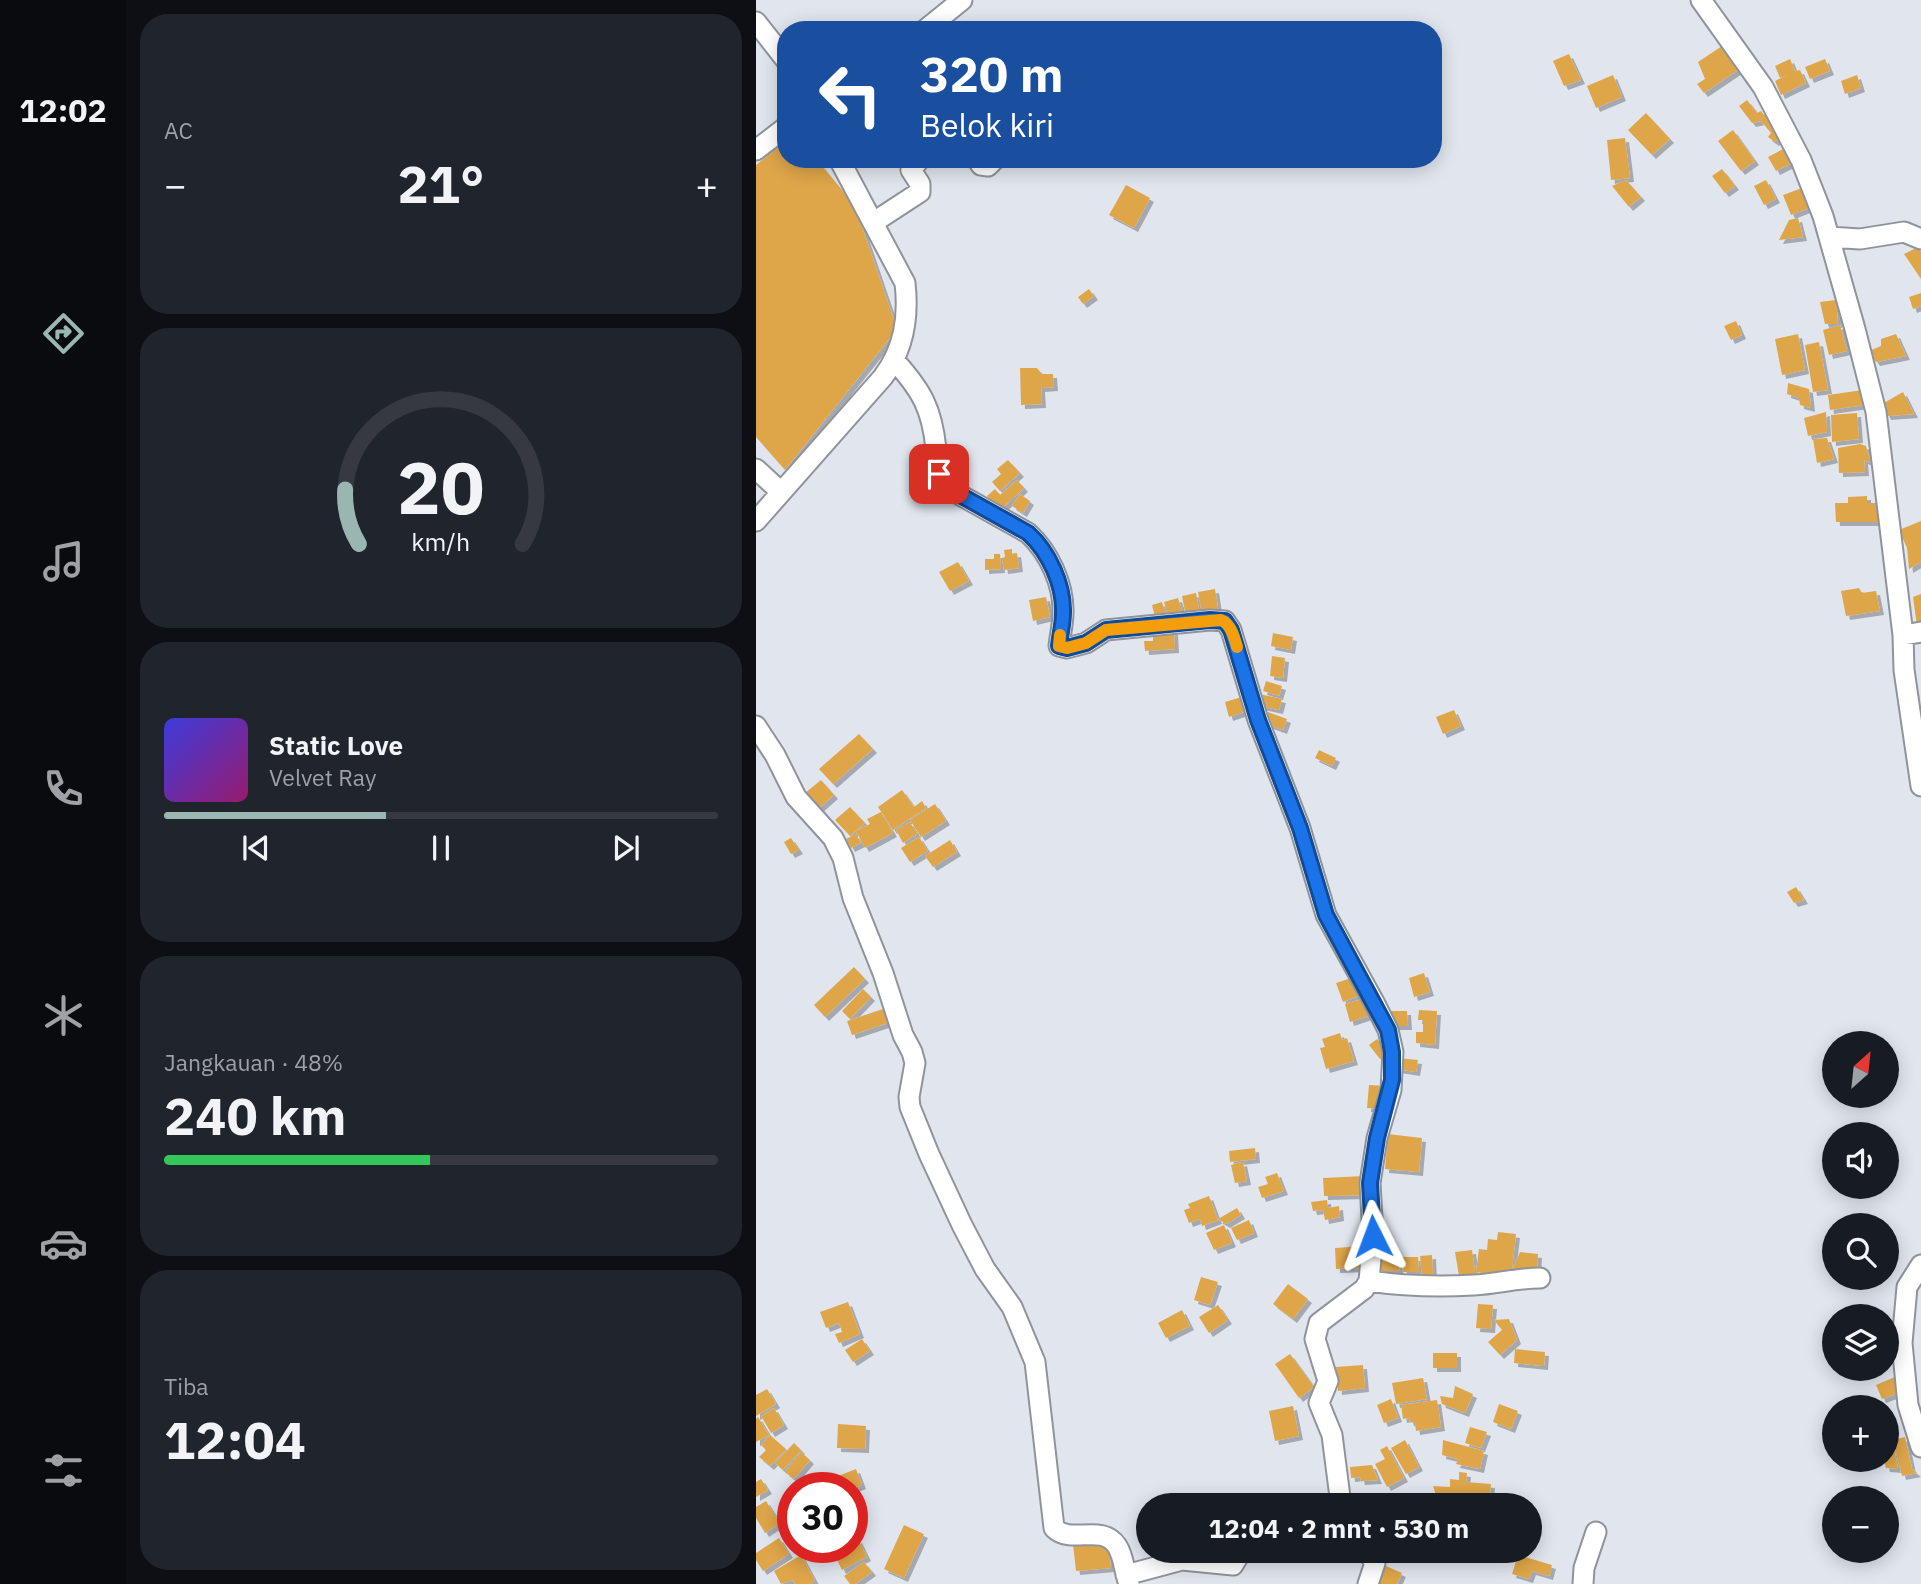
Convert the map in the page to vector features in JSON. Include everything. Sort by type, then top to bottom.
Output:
[{"type":"street","points":[[936,21],[962,0]]},
{"type":"street","points":[[1701,0],[1763,88],[1801,160],[1829,237],[1876,412],[1912,634],[1904,670],[1921,786]]},
{"type":"street","points":[[759,32],[777,51]]},
{"type":"street","points":[[756,150],[777,134]]},
{"type":"street","points":[[756,521],[895,361],[903,339],[907,303],[905,283],[844,168]]},
{"type":"street","points":[[874,222],[920,192],[920,184],[911,170],[913,168]]},
{"type":"street","points":[[1829,237],[1860,239],[1904,232],[1921,239]]},
{"type":"street","points":[[895,361],[917,385],[929,411],[937,466],[944,486],[1028,533],[1052,567],[1063,599],[1059,646],[1067,648],[1086,643],[1106,630],[1197,621],[1225,621],[1231,630],[1258,720],[1300,828],[1326,915],[1388,1030],[1392,1052],[1391,1090],[1377,1138],[1370,1183],[1373,1236],[1369,1281],[1364,1289],[1319,1323],[1315,1339],[1328,1381],[1320,1403],[1332,1435],[1339,1493]]},
{"type":"street","points":[[756,469],[781,492]]},
{"type":"street","points":[[756,726],[775,755],[796,797],[832,838],[843,858],[853,898],[883,972],[903,1035],[912,1052],[915,1063],[909,1097],[915,1119],[962,1225],[985,1269],[1012,1307],[1035,1362],[1054,1528],[1068,1535],[1100,1534],[1114,1542],[1118,1547],[1127,1580],[1174,1563]]},
{"type":"street","points":[[1921,1265],[1907,1287],[1902,1343],[1908,1405],[1921,1447]]},
{"type":"street","points":[[1369,1281],[1448,1286],[1540,1278]]},
{"type":"street","points":[[1583,1584],[1584,1568],[1596,1532]]},
{"type":"street","points":[[1213,1563],[1234,1563]]},
{"type":"street","points":[[1368,1584],[1375,1563]]},
{"type":"building","points":[[1725,44],[1741,68],[1704,93],[1697,84],[1705,79],[1698,62]]},
{"type":"building","points":[[1569,54],[1581,80],[1564,86],[1553,61]]},
{"type":"building","points":[[1790,59],[1795,71],[1800,70],[1806,83],[1781,95],[1775,81],[1789,74],[1780,78],[1775,66]]},
{"type":"building","points":[[1825,59],[1830,71],[1810,79],[1805,67]]},
{"type":"building","points":[[1613,75],[1622,97],[1596,108],[1587,86]]},
{"type":"building","points":[[1857,75],[1861,88],[1845,94],[1841,81]]},
{"type":"building","points":[[1747,100],[1757,113],[1761,111],[1767,115],[1782,136],[1775,142],[1768,137],[1771,133],[1761,121],[1752,123],[1739,106]]},
{"type":"building","points":[[1646,113],[1670,139],[1652,155],[1628,130]]},
{"type":"building","points":[[1733,130],[1755,161],[1741,171],[1718,141]]},
{"type":"building","points":[[1625,138],[1630,178],[1611,180],[1607,140]]},
{"type":"building","points":[[777,148],[777,168],[823,168],[855,206],[897,329],[785,470],[756,437],[756,165]]},
{"type":"building","points":[[1785,148],[1792,163],[1776,171],[1768,157]]},
{"type":"building","points":[[1722,169],[1735,186],[1725,193],[1712,176]]},
{"type":"building","points":[[1626,180],[1641,197],[1629,207],[1612,186]]},
{"type":"building","points":[[1766,180],[1776,199],[1764,205],[1754,186]]},
{"type":"building","points":[[1126,185],[1150,198],[1134,228],[1109,215]]},
{"type":"building","points":[[1802,188],[1814,206],[1791,215],[1783,195]]},
{"type":"building","points":[[1798,218],[1803,237],[1779,240],[1789,220]]},
{"type":"building","points":[[1918,247],[1921,252],[1921,279],[1904,254]]},
{"type":"building","points":[[1089,289],[1094,296],[1083,304],[1078,297]]},
{"type":"building","points":[[1921,293],[1921,306],[1913,309],[1909,297]]},
{"type":"building","points":[[1836,300],[1838,324],[1825,324],[1820,302]]},
{"type":"building","points":[[1736,321],[1742,335],[1731,340],[1724,326]]},
{"type":"building","points":[[1840,325],[1847,351],[1829,355],[1823,330]]},
{"type":"building","points":[[1798,334],[1805,370],[1782,375],[1775,339]]},
{"type":"building","points":[[1896,334],[1906,356],[1876,362],[1869,351],[1881,346],[1881,339]]},
{"type":"building","points":[[1819,342],[1828,390],[1813,392],[1805,345]]},
{"type":"building","points":[[1020,368],[1037,368],[1042,374],[1053,374],[1054,387],[1041,388],[1042,404],[1021,405]]},
{"type":"building","points":[[1788,383],[1809,389],[1811,408],[1800,405],[1799,398],[1787,394]]},
{"type":"building","points":[[1863,390],[1871,404],[1830,410],[1828,395]]},
{"type":"building","points":[[1903,392],[1914,414],[1887,416],[1882,404]]},
{"type":"building","points":[[1826,412],[1827,432],[1808,436],[1804,418]]},
{"type":"building","points":[[1857,413],[1859,439],[1832,442],[1831,415]]},
{"type":"building","points":[[1827,438],[1834,459],[1817,463],[1813,439]]},
{"type":"building","points":[[1860,444],[1866,446],[1871,463],[1864,460],[1865,472],[1839,473],[1838,448]]},
{"type":"building","points":[[1008,460],[1020,473],[1000,491],[992,482],[1001,474],[997,469]]},
{"type":"building","points":[[1017,480],[1024,488],[1000,510],[987,496],[995,489],[1000,495]]},
{"type":"building","points":[[1020,494],[1030,501],[1023,513],[1012,506]]},
{"type":"building","points":[[1867,496],[1867,503],[1879,503],[1879,522],[1836,522],[1835,503],[1848,503],[1848,497]]},
{"type":"building","points":[[1921,521],[1921,562],[1909,569],[1907,548],[1899,530]]},
{"type":"building","points":[[1012,549],[1012,554],[1017,553],[1019,568],[1004,570],[1004,550]]},
{"type":"building","points":[[994,554],[1000,554],[1001,569],[985,570],[985,559],[994,559]]},
{"type":"building","points":[[958,562],[969,581],[950,591],[939,572]]},
{"type":"building","points":[[1859,588],[1862,593],[1876,591],[1880,611],[1846,616],[1841,591]]},
{"type":"building","points":[[1215,589],[1219,615],[1203,618],[1198,592]]},
{"type":"building","points":[[1196,593],[1200,614],[1186,617],[1182,596]]},
{"type":"building","points":[[1921,594],[1921,624],[1917,626],[1913,597]]},
{"type":"building","points":[[1046,597],[1050,617],[1033,621],[1029,600]]},
{"type":"building","points":[[1178,598],[1183,614],[1169,618],[1164,602]]},
{"type":"building","points":[[1162,602],[1167,618],[1156,621],[1152,605]]},
{"type":"building","points":[[1174,631],[1175,649],[1145,651],[1144,641],[1153,641],[1153,633]]},
{"type":"building","points":[[1273,633],[1293,637],[1291,650],[1271,646]]},
{"type":"building","points":[[1272,656],[1285,658],[1283,678],[1270,676]]},
{"type":"building","points":[[1266,681],[1282,686],[1279,696],[1263,691]]},
{"type":"building","points":[[1259,694],[1282,699],[1279,710],[1256,705]]},
{"type":"building","points":[[1245,696],[1250,710],[1229,717],[1225,702]]},
{"type":"building","points":[[1454,710],[1461,726],[1443,734],[1436,717]]},
{"type":"building","points":[[1268,712],[1287,719],[1283,730],[1264,723]]},
{"type":"building","points":[[859,734],[873,749],[833,784],[819,769]]},
{"type":"building","points":[[1319,750],[1336,758],[1332,766],[1315,758]]},
{"type":"building","points":[[821,780],[834,795],[818,809],[805,793]]},
{"type":"building","points":[[902,790],[914,807],[922,801],[926,808],[893,830],[878,807]]},
{"type":"building","points":[[935,804],[946,821],[921,837],[910,820]]},
{"type":"building","points":[[850,807],[865,823],[850,836],[835,820]]},
{"type":"building","points":[[881,812],[893,833],[865,848],[856,831],[870,824],[867,819]]},
{"type":"building","points":[[910,822],[917,834],[903,843],[896,830]]},
{"type":"building","points":[[856,834],[861,843],[851,848],[846,839]]},
{"type":"building","points":[[919,837],[928,851],[910,862],[901,848]]},
{"type":"building","points":[[791,838],[799,850],[791,854],[784,842]]},
{"type":"building","points":[[950,840],[957,852],[933,867],[925,856]]},
{"type":"building","points":[[1796,887],[1804,900],[1794,903],[1787,892]]},
{"type":"building","points":[[854,967],[865,979],[825,1017],[814,1005]]},
{"type":"building","points":[[1424,973],[1430,992],[1414,997],[1409,978]]},
{"type":"building","points":[[1357,976],[1363,994],[1343,1002],[1336,983]]},
{"type":"building","points":[[863,989],[871,997],[850,1019],[842,1011]]},
{"type":"building","points":[[1366,998],[1371,1015],[1350,1022],[1345,1004]]},
{"type":"building","points":[[886,1008],[891,1022],[852,1035],[847,1021]]},
{"type":"building","points":[[1419,1010],[1437,1011],[1435,1045],[1416,1043],[1416,1032],[1423,1032],[1423,1020],[1418,1020]]},
{"type":"building","points":[[1389,1011],[1407,1011],[1408,1026],[1389,1026]]},
{"type":"building","points":[[1340,1033],[1342,1040],[1347,1038],[1354,1061],[1326,1069],[1320,1048],[1325,1047],[1322,1039]]},
{"type":"building","points":[[1377,1039],[1388,1052],[1380,1059],[1369,1045]]},
{"type":"building","points":[[1398,1058],[1418,1060],[1416,1072],[1397,1069]]},
{"type":"building","points":[[1369,1085],[1386,1086],[1384,1109],[1367,1108]]},
{"type":"building","points":[[1388,1134],[1422,1138],[1419,1172],[1385,1169]]},
{"type":"building","points":[[1255,1148],[1256,1159],[1230,1162],[1229,1151]]},
{"type":"building","points":[[1243,1162],[1247,1181],[1235,1183],[1231,1165]]},
{"type":"building","points":[[1277,1173],[1284,1191],[1262,1198],[1258,1187],[1268,1184],[1265,1177]]},
{"type":"building","points":[[1364,1176],[1365,1195],[1324,1196],[1323,1178]]},
{"type":"building","points":[[1209,1196],[1218,1220],[1202,1226],[1200,1219],[1189,1223],[1184,1210],[1190,1208],[1188,1204]]},
{"type":"building","points":[[1327,1200],[1328,1208],[1339,1206],[1340,1217],[1325,1220],[1323,1210],[1313,1211],[1311,1202]]},
{"type":"building","points":[[1237,1208],[1241,1215],[1226,1224],[1218,1219]]},
{"type":"building","points":[[1249,1220],[1254,1233],[1237,1240],[1231,1228]]},
{"type":"building","points":[[1224,1225],[1232,1243],[1214,1250],[1206,1233]]},
{"type":"building","points":[[1498,1232],[1516,1234],[1511,1277],[1476,1272],[1479,1249],[1487,1250],[1488,1239],[1497,1240]]},
{"type":"building","points":[[1362,1246],[1363,1268],[1336,1269],[1335,1248]]},
{"type":"building","points":[[1472,1250],[1476,1280],[1460,1282],[1455,1252]]},
{"type":"building","points":[[1520,1252],[1538,1254],[1537,1273],[1512,1271]]},
{"type":"building","points":[[1379,1254],[1400,1255],[1399,1271],[1378,1271]]},
{"type":"building","points":[[1432,1255],[1433,1276],[1422,1277],[1420,1256]]},
{"type":"building","points":[[1402,1257],[1418,1257],[1419,1272],[1403,1272]]},
{"type":"building","points":[[1201,1277],[1218,1282],[1210,1305],[1194,1300]]},
{"type":"building","points":[[1288,1284],[1308,1299],[1293,1319],[1273,1304]]},
{"type":"building","points":[[848,1302],[860,1334],[839,1343],[835,1334],[842,1332],[839,1323],[826,1328],[820,1312]]},
{"type":"building","points":[[1478,1304],[1493,1305],[1491,1329],[1476,1328]]},
{"type":"building","points":[[1218,1305],[1228,1320],[1209,1333],[1199,1317]]},
{"type":"building","points":[[1182,1310],[1190,1326],[1166,1338],[1158,1323]]},
{"type":"building","points":[[1509,1319],[1517,1340],[1500,1355],[1488,1342],[1502,1330],[1494,1320]]},
{"type":"building","points":[[862,1339],[870,1351],[853,1362],[845,1350]]},
{"type":"building","points":[[1515,1349],[1545,1352],[1544,1366],[1514,1363]]},
{"type":"building","points":[[1433,1353],[1457,1353],[1457,1368],[1433,1368]]},
{"type":"building","points":[[1290,1354],[1314,1387],[1299,1398],[1275,1364]]},
{"type":"building","points":[[1363,1365],[1365,1388],[1338,1391],[1336,1367]]},
{"type":"building","points":[[1423,1378],[1427,1399],[1396,1404],[1392,1383]]},
{"type":"building","points":[[1899,1380],[1904,1391],[1893,1395],[1880,1395],[1876,1385]]},
{"type":"building","points":[[1455,1386],[1473,1394],[1465,1413],[1442,1404],[1440,1396],[1453,1398]]},
{"type":"building","points":[[767,1389],[776,1404],[756,1416],[756,1395]]},
{"type":"building","points":[[1391,1399],[1398,1418],[1384,1423],[1377,1405]]},
{"type":"building","points":[[1437,1400],[1441,1427],[1416,1431],[1415,1423],[1410,1422],[1409,1418],[1403,1419],[1401,1405]]},
{"type":"building","points":[[1499,1404],[1518,1411],[1511,1429],[1493,1422]]},
{"type":"building","points":[[1293,1406],[1299,1436],[1275,1441],[1269,1411]]},
{"type":"building","points":[[774,1408],[784,1425],[771,1433],[761,1416]]},
{"type":"building","points":[[758,1417],[769,1435],[756,1442],[756,1419]]},
{"type":"building","points":[[838,1424],[866,1426],[865,1449],[837,1448]]},
{"type":"building","points":[[1470,1427],[1487,1432],[1481,1448],[1465,1443]]},
{"type":"building","points":[[770,1435],[786,1449],[770,1466],[759,1457],[766,1450],[761,1445]]},
{"type":"building","points":[[1905,1437],[1912,1469],[1917,1473],[1902,1476],[1899,1438]]},
{"type":"building","points":[[1405,1440],[1419,1467],[1406,1474],[1391,1448]]},
{"type":"building","points":[[1443,1440],[1484,1451],[1480,1469],[1456,1464],[1458,1459],[1442,1455]]},
{"type":"building","points":[[794,1443],[801,1450],[783,1470],[775,1463]]},
{"type":"building","points":[[1387,1446],[1404,1478],[1387,1487],[1375,1464],[1385,1459],[1380,1450]]},
{"type":"building","points":[[801,1452],[810,1460],[800,1472],[785,1472]]},
{"type":"building","points":[[1372,1465],[1378,1480],[1361,1481],[1360,1477],[1351,1478],[1350,1467]]},
{"type":"building","points":[[1459,1472],[1467,1473],[1466,1482],[1491,1484],[1490,1493],[1435,1493],[1433,1486],[1450,1487],[1450,1479],[1459,1480]]},
{"type":"building","points":[[761,1479],[768,1490],[756,1497],[756,1482]]},
{"type":"building","points":[[766,1501],[777,1518],[777,1525],[765,1533],[756,1518],[756,1507]]},
{"type":"building","points":[[904,1525],[924,1534],[904,1578],[884,1569]]},
{"type":"building","points":[[777,1539],[777,1562],[763,1571],[756,1560],[756,1553]]},
{"type":"building","points":[[1108,1541],[1111,1568],[1076,1571],[1073,1544]]},
{"type":"building","points":[[1542,1562],[1552,1565],[1549,1576],[1532,1571],[1529,1579],[1512,1574],[1515,1563]]},
{"type":"building","points":[[788,1563],[805,1563],[815,1581],[795,1584],[793,1580],[781,1584],[774,1571]]},
{"type":"building","points":[[838,1563],[855,1563],[842,1570]]},
{"type":"building","points":[[863,1563],[872,1572],[855,1584],[850,1584],[844,1576]]},
{"type":"building","points":[[1386,1566],[1402,1573],[1397,1584],[1377,1584]]},
{"type":"slow traffic","points":[[1060,635],[1059,646],[1067,648],[1086,643],[1106,630],[1221,620],[1225,621],[1231,630],[1237,647]]},
{"type":"route","points":[[939,474],[944,486],[1028,533],[1037,543],[1052,567],[1061,589],[1063,614],[1059,646],[1062,648],[1086,643],[1106,630],[1221,620],[1225,621],[1231,630],[1258,720],[1300,828],[1326,915],[1388,1030],[1392,1052],[1392,1080],[1377,1138],[1370,1183],[1373,1236]]}]
